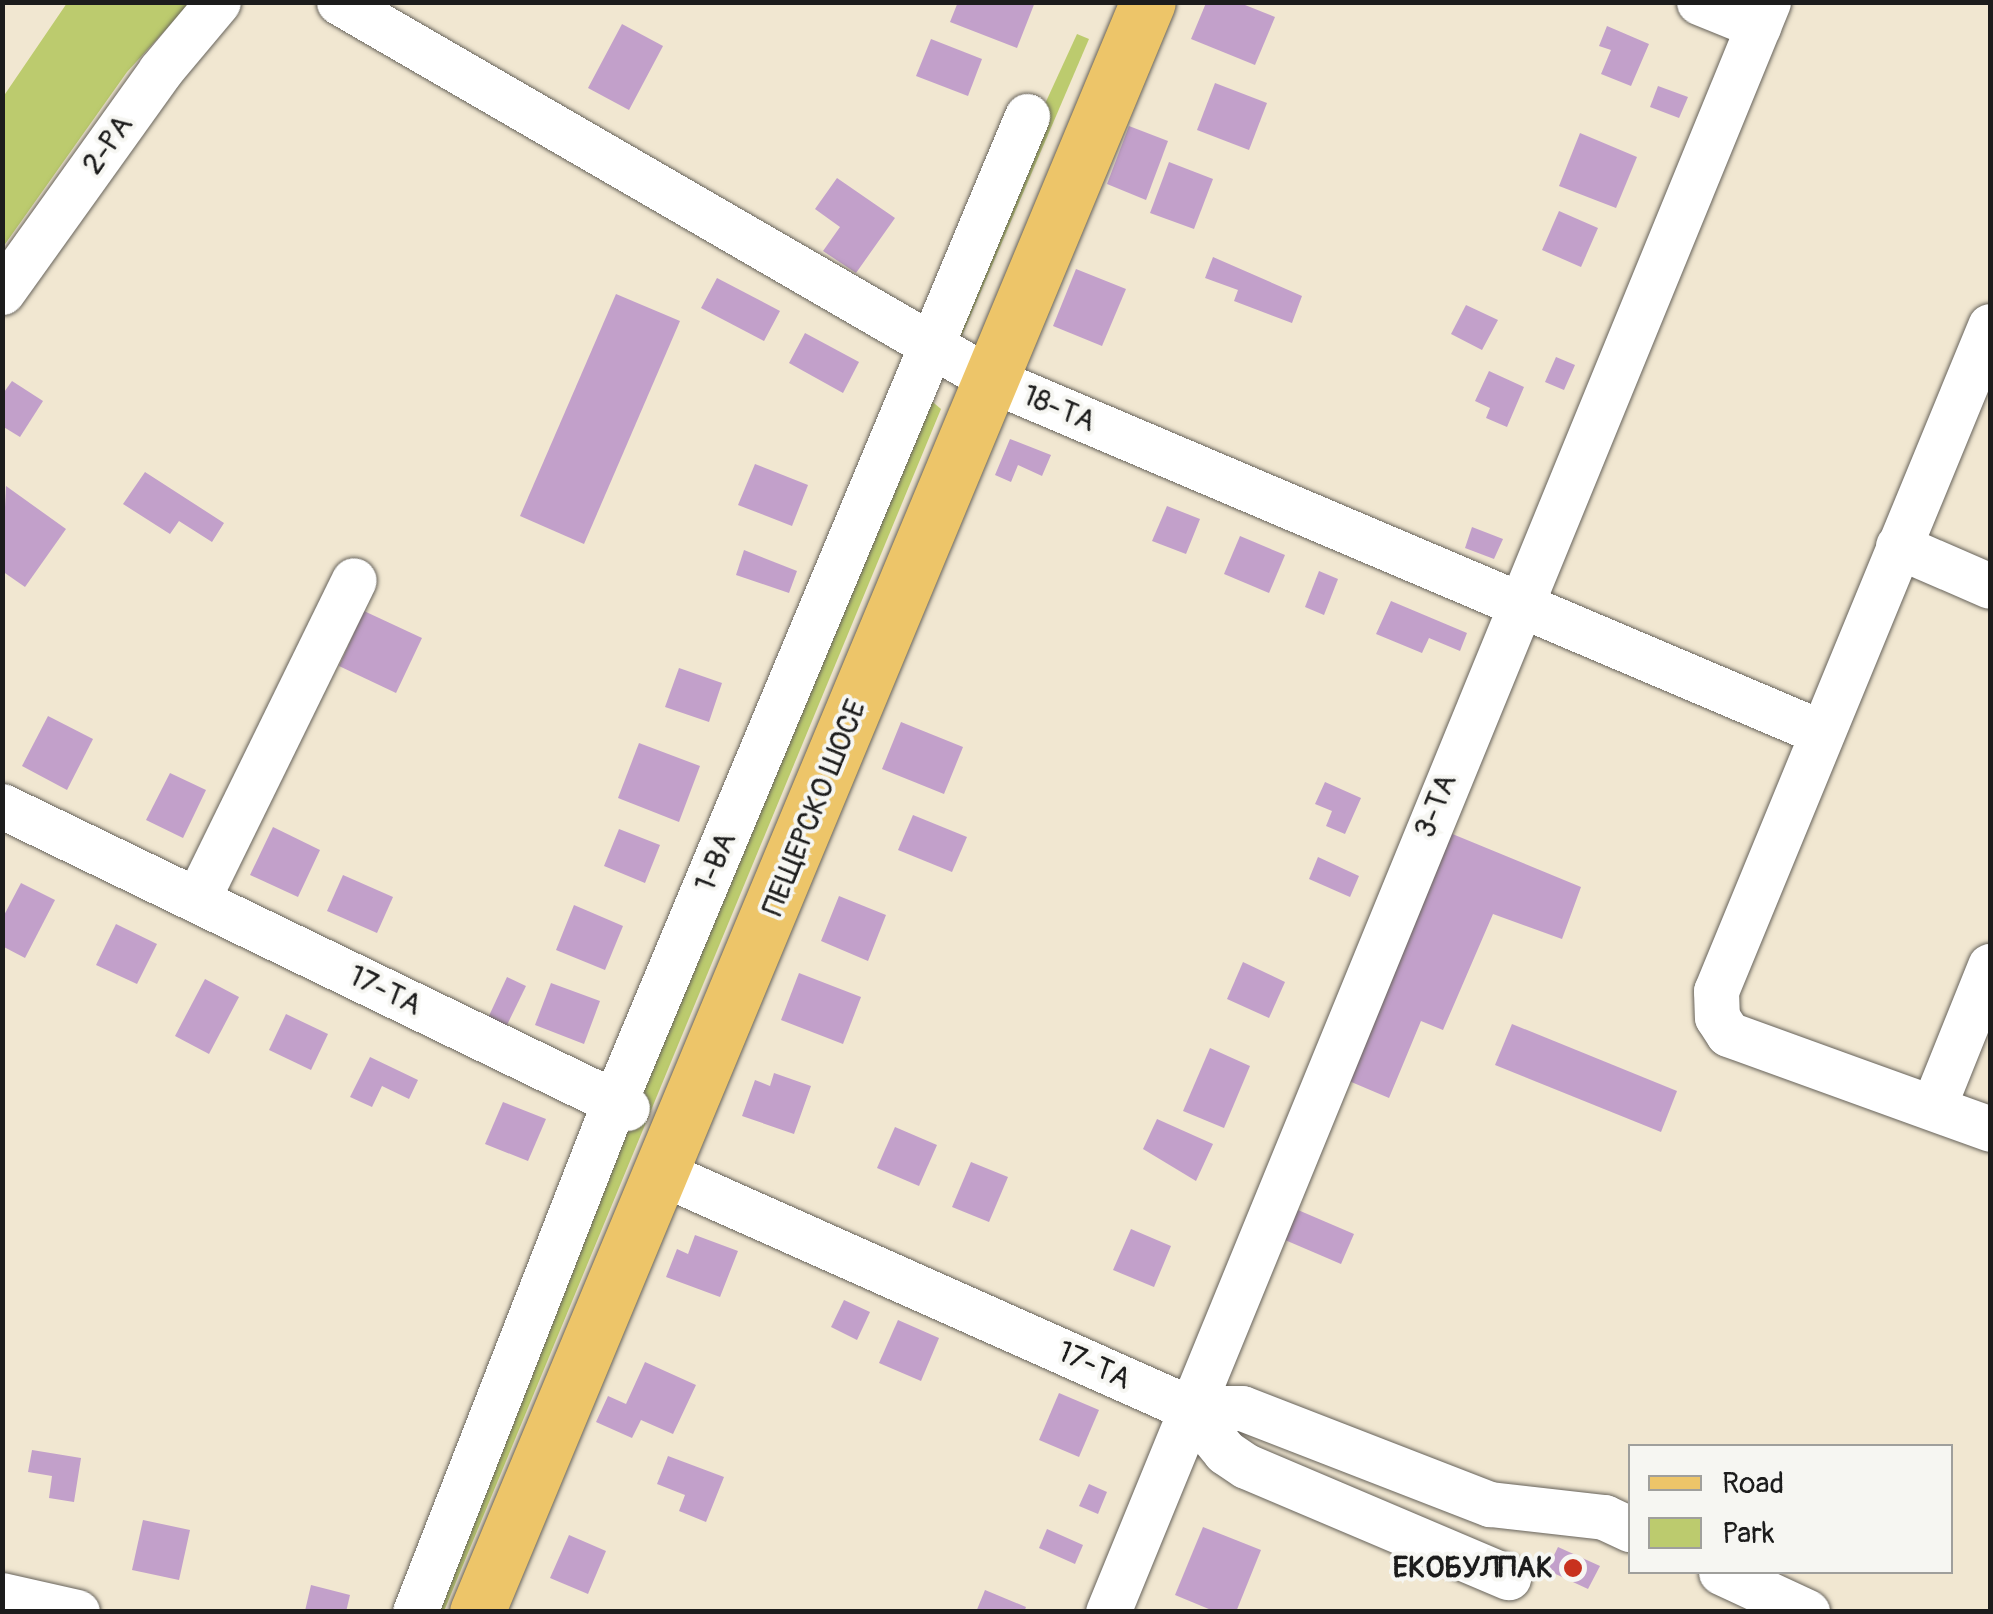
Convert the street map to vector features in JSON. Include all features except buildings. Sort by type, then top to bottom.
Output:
[{"type":"main road","name":"ПЕЩЕРСКО ШОСЕ","points":[[477,1612],[664,1174],[1148,2]]},
{"type":"street","name":"2-РА","points":[[2,292],[160,70],[218,2]]},
{"type":"street","name":"18-ТА","points":[[339,2],[992,380],[1820,732]]},
{"type":"street","points":[[1700,2],[1763,14]]},
{"type":"street","name":"3-ТА","points":[[1108,1612],[1763,14]]},
{"type":"street","name":"1-ВА","points":[[415,1612],[1027,116]]},
{"type":"street","points":[[1989,335],[1718,973],[1717,1017],[1728,1034],[1748,1044],[1934,1105],[1990,1129]]},
{"type":"street","points":[[1898,546],[1990,586]]},
{"type":"street","points":[[197,900],[354,580]]},
{"type":"street","name":"17-ТА","points":[[2,806],[620,1106]]},
{"type":"street","points":[[1934,1105],[1990,966]]},
{"type":"street","name":"17-ТА","points":[[664,1174],[1189,1408],[1225,1452],[1246,1466],[1508,1577]]},
{"type":"street","points":[[1189,1408],[1242,1408],[1490,1504],[1604,1517],[1628,1528]]},
{"type":"street","points":[[1725,1574],[1807,1612]]},
{"type":"street","points":[[2,1595],[77,1612]]},
{"type":"green space","points":[[67,3],[190,3],[127,72],[3,247],[3,97]]},
{"type":"green space","points":[[1077,34],[1089,39],[952,359],[933,348]]},
{"type":"green space","points":[[928,398],[941,409],[444,1611],[417,1612]]},
{"type":"place","name":"ЕКОБУЛПАК","points":[[1573,1568]]}]
